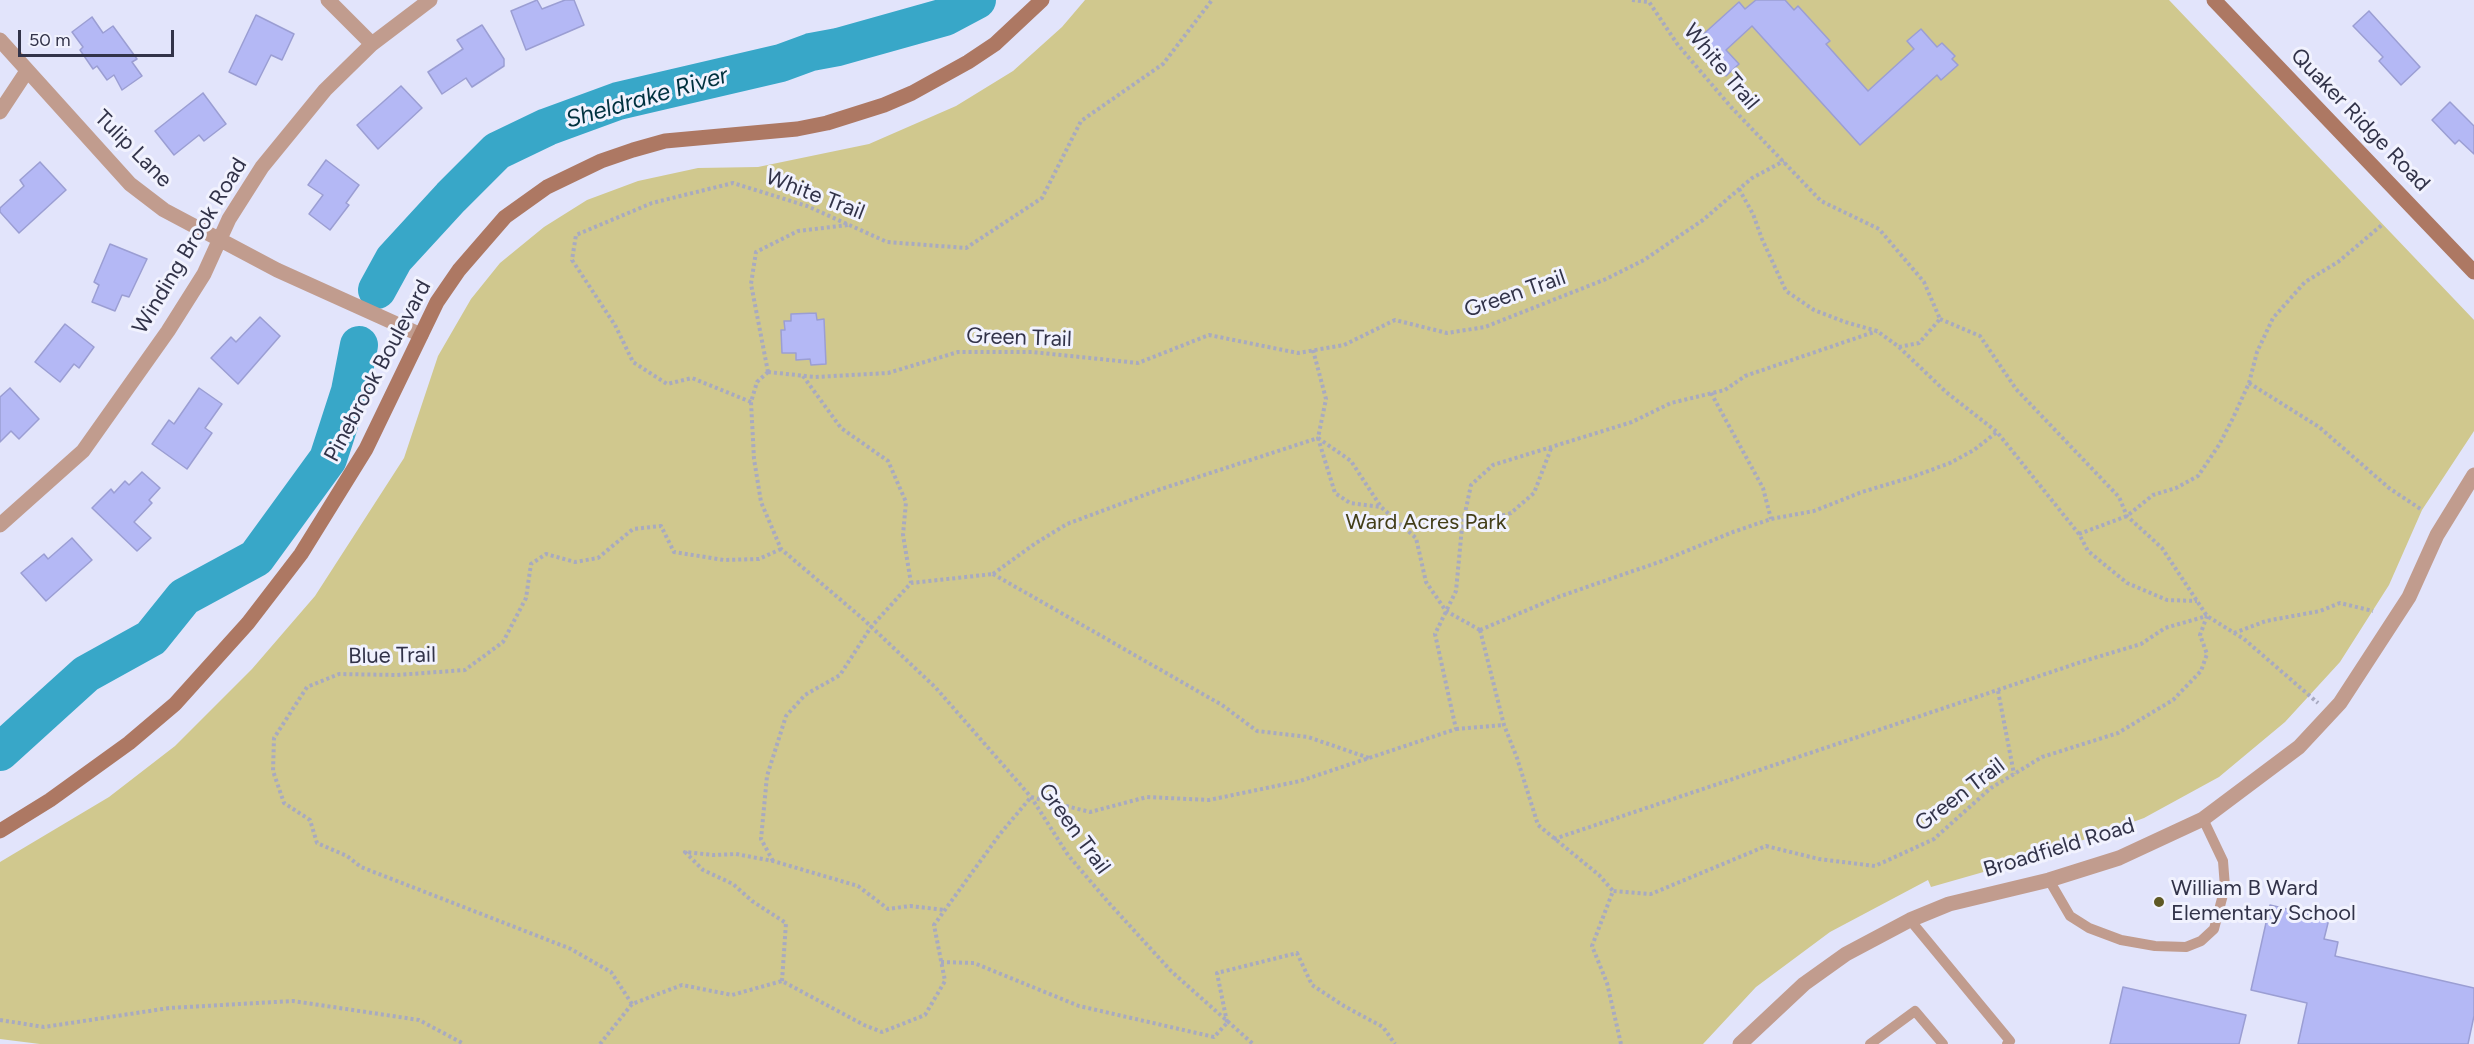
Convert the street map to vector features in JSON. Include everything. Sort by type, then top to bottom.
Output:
[{"type":"street","points":[[328,0],[372,44]]},
{"type":"street","name":"Winding Brook Road","points":[[0,525],[82,451],[174,322],[204,274],[229,219],[262,167],[325,90],[372,44],[430,0]]},
{"type":"street","name":"Pinebrook Boulevard","points":[[0,831],[92,771],[157,720],[175,704],[248,623],[301,554],[336,500],[366,449],[437,302],[471,256],[505,217],[547,187],[601,161],[665,141],[797,129],[827,123],[884,105],[912,93],[968,62],[995,44],[1042,0]]},
{"type":"street","name":"Quaker Ridge Road","points":[[2214,0],[2474,272]]},
{"type":"street","name":"Tulip Lane","points":[[0,40],[130,184],[164,210],[277,270],[421,334]]},
{"type":"street","points":[[0,112],[27,71]]},
{"type":"street","name":"Broadfield Road","points":[[1740,1044],[1804,984],[1846,954],[1911,920],[1949,904],[2049,880],[2119,858],[2203,819],[2299,747],[2340,703],[2409,597],[2437,535],[2474,475]]},
{"type":"lane","points":[[2049,880],[2070,916],[2089,928],[2121,940],[2155,946],[2186,947],[2201,941],[2214,929],[2225,888],[2223,861],[2203,819]]},
{"type":"lane","points":[[1911,920],[2010,1043]]},
{"type":"lane","points":[[1870,1044],[1915,1011],[1942,1044]]},
{"type":"path","name":"White Trail","points":[[751,402],[692,378],[667,384],[633,362],[615,325],[572,260],[576,235],[652,203],[733,183],[807,206],[887,242],[966,248],[1042,198],[1082,121],[1163,64],[1212,0]]},
{"type":"path","name":"White Trail","points":[[1632,0],[1649,2],[1678,45],[1731,107],[1784,161]]},
{"type":"path","points":[[1784,161],[1821,201],[1879,229],[1924,282],[1940,319],[1980,336],[2016,389],[2119,497],[2127,516],[2162,548],[2207,616],[2244,639],[2331,713]]},
{"type":"path","name":"Green Trail","points":[[1253,1044],[1171,971],[1109,903],[1068,855],[1031,797],[936,688],[871,627],[781,549],[761,502],[754,459],[751,402],[757,382],[768,372],[815,377],[888,373],[958,352],[1032,352],[1138,363],[1209,335],[1298,353],[1344,345],[1395,320],[1447,333],[1485,327],[1606,279],[1644,260],[1703,220],[1752,178],[1784,161]]},
{"type":"path","points":[[1739,189],[1753,214],[1786,291],[1814,310],[1877,332],[1899,347],[1946,392],[1997,432],[2079,534],[2088,551],[2127,584],[2167,600],[2197,601]]},
{"type":"path","points":[[2079,534],[2127,516],[2153,495],[2176,488],[2198,476],[2220,445],[2249,383],[2257,351],[2273,318],[2305,282],[2338,262],[2383,224]]},
{"type":"path","points":[[768,372],[751,284],[756,252],[798,231],[849,225]]},
{"type":"path","points":[[1899,347],[1919,343],[1940,319]]},
{"type":"path","points":[[1456,729],[1435,634],[1456,591],[1462,527],[1471,485],[1493,465],[1632,422],[1671,403],[1725,390],[1745,376],[1877,332]]},
{"type":"path","points":[[1313,350],[1326,399],[1318,438],[1335,493],[1350,503],[1381,507]]},
{"type":"path","points":[[803,375],[841,428],[888,461],[906,502],[903,536],[910,583]]},
{"type":"path","points":[[2249,383],[2319,427],[2389,488],[2422,510]]},
{"type":"path","points":[[1711,393],[1762,488],[1772,519]]},
{"type":"path","points":[[1480,630],[1558,597],[1772,519],[1814,511],[1862,492],[1940,467],[1974,450],[1997,432]]},
{"type":"path","points":[[1318,438],[1351,461],[1381,507],[1416,538],[1426,582],[1446,611],[1480,630],[1504,725],[1538,825],[1599,874],[1613,891],[1592,946],[1607,983],[1621,1044]]},
{"type":"path","points":[[773,861],[761,839],[766,776],[786,716],[805,695],[840,675],[871,627],[910,583],[993,574],[1066,524],[1158,490],[1318,438]]},
{"type":"path","points":[[1462,527],[1511,513],[1527,500],[1534,493],[1552,446]]},
{"type":"path","name":"Blue Trail","points":[[632,1004],[611,972],[571,949],[361,867],[347,856],[317,843],[310,820],[284,803],[273,771],[274,738],[307,687],[339,674],[398,675],[465,670],[503,642],[526,598],[531,564],[546,554],[575,561],[598,558],[633,529],[661,526],[674,552],[724,560],[759,559],[781,549]]},
{"type":"path","points":[[993,574],[1222,705],[1257,731],[1308,737],[1369,758]]},
{"type":"path","points":[[2233,633],[2266,621],[2320,611],[2340,603],[2373,611]]},
{"type":"path","points":[[1554,839],[2140,644],[2165,628],[2207,616]]},
{"type":"path","name":"Green Trail","points":[[1613,891],[1651,894],[1766,846],[1819,859],[1875,866],[1934,839],[1991,788],[2014,774],[2042,758],[2118,733],[2173,700],[2202,670],[2207,654],[2200,635],[2207,616]]},
{"type":"path","points":[[1998,691],[2014,774]]},
{"type":"path","points":[[600,1044],[632,1004],[682,985],[732,995],[782,981],[864,1025],[882,1032],[925,1015],[945,981],[934,926],[1000,834],[1031,797],[1090,812],[1147,797],[1209,800],[1300,781],[1456,729],[1504,725]]},
{"type":"path","points":[[782,981],[786,923],[752,901],[733,884],[703,870],[685,852],[713,855],[736,854],[773,861],[858,886],[888,909],[910,906],[945,910]]},
{"type":"path","points":[[941,962],[975,963],[1078,1006],[1214,1037],[1227,1023],[1217,973],[1297,953],[1312,985],[1383,1027],[1395,1044]]},
{"type":"path","points":[[0,1020],[44,1027],[169,1008],[293,1001],[419,1020],[464,1044]]},
{"type":"green space","name":"Ward Acres Park","points":[[1085,0],[2169,0],[2474,320],[2474,431],[2422,510],[2389,585],[2340,662],[2285,722],[2219,777],[2144,818],[2036,857],[1931,887],[1928,880],[1830,932],[1756,987],[1703,1044],[40,1044],[0,1039],[0,862],[109,797],[175,746],[252,669],[315,596],[404,458],[438,356],[471,299],[500,263],[544,227],[587,200],[638,181],[698,168],[758,167],[869,144],[956,106],[1013,71],[1062,27]]},
{"type":"building","points":[[537,0],[542,9],[565,0],[574,0],[584,25],[526,50],[511,11]]},
{"type":"building","points":[[1756,0],[1785,0],[1794,10],[1798,6],[1830,41],[1826,44],[1868,91],[1914,49],[1907,41],[1921,29],[1937,47],[1942,43],[1955,56],[1952,59],[1958,65],[1941,80],[1937,75],[1860,145],[1752,26],[1726,50],[1739,64],[1726,76],[1714,61],[1710,65],[1696,49],[1702,44],[1698,39],[1739,2],[1745,9]]},
{"type":"building","points":[[2369,11],[2420,67],[2401,85],[2379,61],[2383,57],[2353,26]]},
{"type":"building","points":[[256,15],[294,34],[282,60],[271,55],[256,85],[229,72]]},
{"type":"building","points":[[92,17],[103,33],[113,26],[137,59],[132,62],[142,76],[122,90],[114,75],[107,80],[97,66],[93,69],[80,50],[83,47],[72,32]]},
{"type":"building","points":[[482,25],[504,59],[504,66],[472,87],[466,78],[442,94],[428,72],[463,49],[457,40]]},
{"type":"building","points":[[401,86],[422,108],[378,149],[357,125]]},
{"type":"building","points":[[203,93],[226,124],[204,141],[199,135],[174,155],[155,131]]},
{"type":"building","points":[[2450,102],[2474,126],[2474,154],[2459,140],[2455,144],[2432,120]]},
{"type":"building","points":[[326,160],[359,185],[346,203],[349,205],[330,230],[309,214],[323,195],[308,185]]},
{"type":"building","points":[[40,162],[66,190],[19,233],[0,212],[0,208],[24,186],[20,180]]},
{"type":"building","points":[[110,244],[147,259],[129,297],[122,295],[115,311],[92,302],[99,285],[94,282]]},
{"type":"building","points":[[816,313],[817,320],[824,319],[826,364],[811,365],[810,359],[796,360],[796,353],[782,353],[781,330],[785,330],[784,321],[791,321],[791,314]]},
{"type":"building","points":[[260,317],[280,336],[238,384],[211,358],[231,337],[236,342]]},
{"type":"building","points":[[65,324],[94,347],[79,368],[74,364],[60,382],[35,362]]},
{"type":"building","points":[[10,388],[39,419],[19,439],[11,431],[0,442],[0,397]]},
{"type":"building","points":[[199,388],[222,404],[205,428],[212,433],[187,469],[152,444],[169,420],[174,424]]},
{"type":"building","points":[[142,472],[160,488],[149,500],[152,503],[134,522],[151,538],[137,551],[92,508],[111,489],[114,493],[125,481],[129,485]]},
{"type":"building","points":[[72,538],[92,560],[46,601],[21,573],[44,554],[48,559]]},
{"type":"building","points":[[2270,905],[2329,919],[2324,939],[2338,942],[2335,956],[2474,988],[2474,1016],[2468,1044],[2298,1044],[2307,1003],[2251,990]]},
{"type":"building","points":[[2123,987],[2246,1015],[2239,1044],[2110,1044]]},
{"type":"waterway","name":"Sheldrake River","points":[[377,290],[394,259],[497,151],[547,127],[618,101],[781,63],[811,52],[838,47],[945,17],[977,0]]},
{"type":"waterway","name":"Sheldrake River","points":[[0,752],[86,674],[151,638],[184,597],[256,558],[328,459],[350,391],[359,345]]},
{"type":"place","name":"William B Ward Elementary School","points":[[2159,902]]}]
